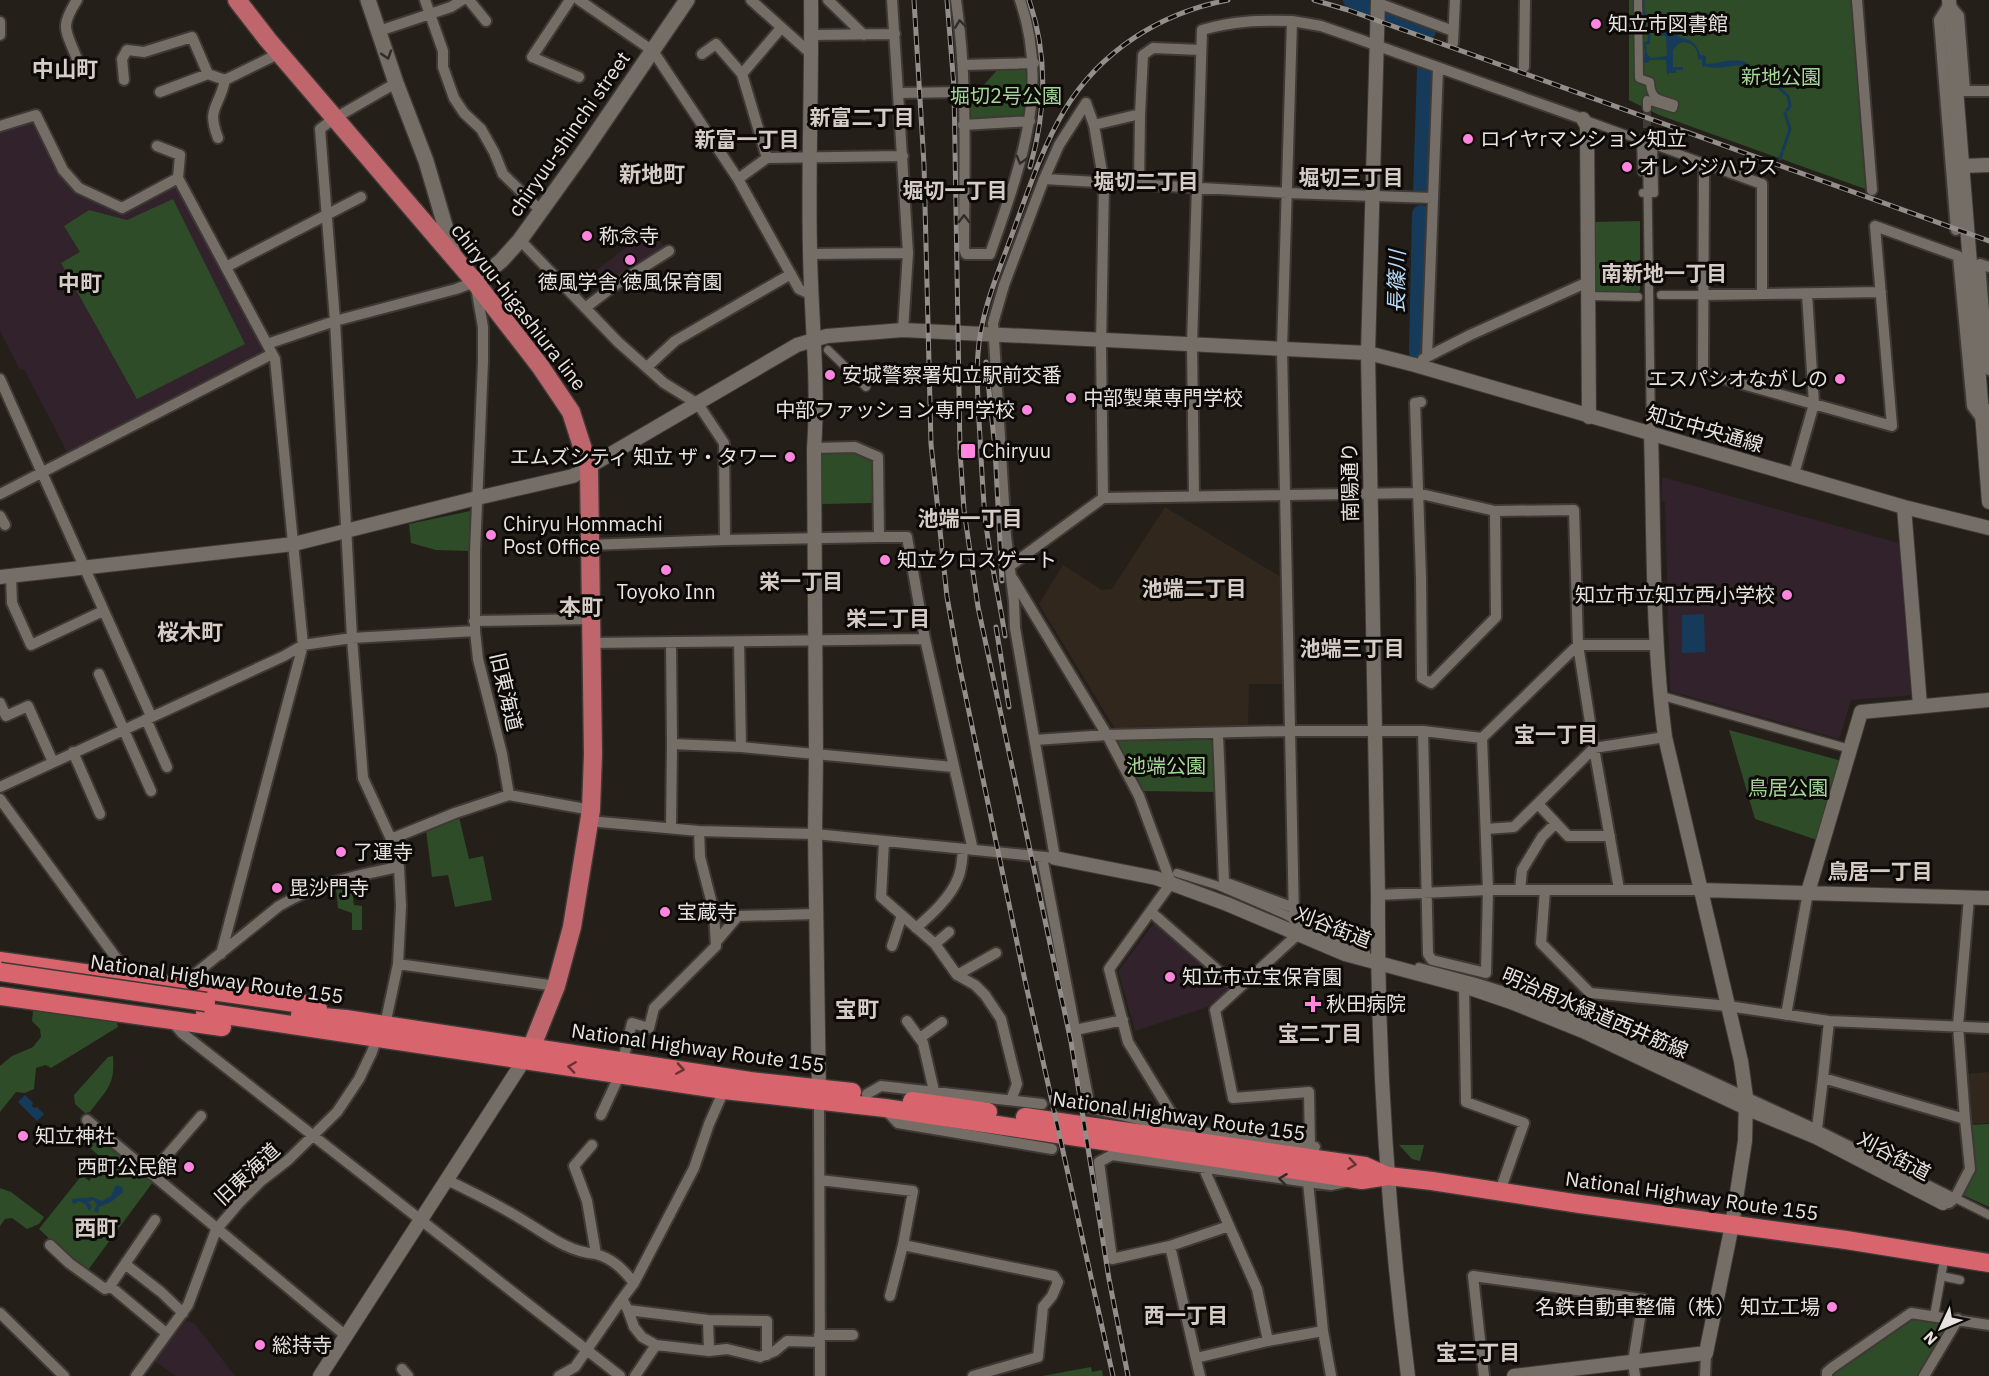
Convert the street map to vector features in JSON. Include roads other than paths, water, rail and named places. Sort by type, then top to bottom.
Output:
[{"type":"highway","points":[[0,961],[309,1005],[346,1026]]},
{"type":"highway","name":"National Highway Route 155","points":[[0,972],[206,1007]]},
{"type":"highway","name":"National Highway Route 155","points":[[0,984],[323,1018],[346,1026],[621,1067],[750,1081],[885,1108],[1362,1180],[1388,1176]]},
{"type":"highway","points":[[0,996],[141,1017],[308,1037],[346,1026]]},
{"type":"highway","name":"National Highway Route 155","points":[[621,1067],[724,1090],[819,1095],[867,1094],[1365,1166],[1388,1176],[1989,1263]]},
{"type":"main road","name":"chiryuu-higashiura line","points":[[237,0],[475,282],[540,366],[571,411],[589,468],[593,754],[590,815],[572,927],[556,986],[528,1053]]},
{"type":"main road","points":[[368,0],[426,161],[455,258]]},
{"type":"main road","name":"chiryuu-shinchi street","points":[[475,282],[501,261],[520,240],[687,0]]},
{"type":"street","points":[[77,59],[64,27],[67,16],[78,0]]},
{"type":"street","points":[[425,0],[443,51],[443,67],[454,98],[464,113],[481,129],[503,174],[541,211]]},
{"type":"street","points":[[379,31],[462,0]]},
{"type":"street","points":[[469,0],[486,21]]},
{"type":"street","points":[[570,0],[532,57],[579,77]]},
{"type":"street","points":[[579,0],[653,51],[738,179],[799,289],[812,295]]},
{"type":"street","points":[[751,0],[810,53]]},
{"type":"street","points":[[811,0],[809,158],[816,398],[814,448],[815,834],[820,1180],[820,1376]]},
{"type":"street","points":[[828,0],[864,35]]},
{"type":"street","points":[[892,0],[908,253],[903,330]]},
{"type":"street","points":[[956,0],[961,29],[964,92],[964,249],[966,254],[990,255],[1014,185],[1030,121],[1034,63],[1029,24],[1020,0]]},
{"type":"street","points":[[1378,1],[1453,37],[1455,0]]},
{"type":"street","points":[[1524,67],[1525,0]]},
{"type":"street","points":[[1638,0],[1639,78],[1650,82],[1651,93],[1654,96],[1674,104],[1673,108],[1647,100],[1647,108]]},
{"type":"street","points":[[1857,0],[1872,190]]},
{"type":"street","name":"南陽通り","points":[[1378,1],[1368,353],[1378,960],[1388,1176],[1397,1286],[1408,1376]]},
{"type":"street","points":[[1949,2],[1959,16],[1965,91],[1989,91]]},
{"type":"street","points":[[1949,2],[1956,230]]},
{"type":"street","points":[[1194,496],[1192,344],[1202,30],[1228,22],[1258,20],[1292,21],[1321,26],[1762,184],[1762,293]]},
{"type":"street","points":[[1103,498],[1101,339],[1104,184],[1094,125],[1086,103],[1059,145],[1044,179],[996,309],[993,323],[1006,536],[1015,628],[1035,740],[1048,858],[1075,1030],[1090,1108],[1181,1129],[1313,1147],[1309,1092],[1233,1098],[1215,1010],[1297,935],[1294,914],[1288,731],[1282,349],[1292,21]]},
{"type":"street","points":[[0,22],[0,35]]},
{"type":"street","points":[[742,74],[781,28]]},
{"type":"street","points":[[811,35],[895,34]]},
{"type":"street","points":[[124,80],[122,59],[127,50],[144,52],[192,37],[208,74]]},
{"type":"street","points":[[702,54],[716,44],[742,74],[767,158]]},
{"type":"street","points":[[1139,185],[1143,55],[1153,48],[1201,50]]},
{"type":"street","points":[[160,92],[208,74],[225,80],[280,53]]},
{"type":"street","points":[[963,65],[1034,63]]},
{"type":"street","points":[[1427,357],[1438,68]]},
{"type":"street","points":[[218,138],[212,122],[212,112],[222,94],[225,80]]},
{"type":"street","points":[[335,117],[396,83]]},
{"type":"street","points":[[898,93],[964,92]]},
{"type":"street","points":[[1094,125],[1140,114]]},
{"type":"street","points":[[1953,114],[1963,166],[1981,327]]},
{"type":"street","points":[[0,123],[36,115],[63,170],[79,188],[123,208],[178,178]]},
{"type":"street","name":"旧東海道","points":[[136,1376],[183,1312],[203,1269],[216,1230],[246,1196],[314,1136],[346,1100],[366,1067],[381,1031],[398,964],[401,906],[399,867],[391,839],[363,778],[352,638],[335,321],[320,129],[335,117]]},
{"type":"street","points":[[1583,119],[1587,126],[1589,417]]},
{"type":"street","points":[[963,125],[1030,121]]},
{"type":"street","points":[[1647,143],[1656,645],[1659,695],[1665,737],[1741,1061],[1746,1102],[1745,1141],[1732,1225],[1706,1353],[1705,1376]]},
{"type":"street","points":[[157,146],[180,155],[178,178],[274,359],[303,645],[221,954]]},
{"type":"street","points":[[738,179],[767,158],[903,156]]},
{"type":"street","points":[[1704,163],[1703,373],[1892,426],[1875,226],[1958,256],[1986,415],[1989,501]]},
{"type":"street","points":[[1963,166],[1989,165]]},
{"type":"street","points":[[1044,179],[1288,193],[1433,198]]},
{"type":"street","points":[[226,267],[361,197]]},
{"type":"street","points":[[520,240],[618,342],[664,382],[698,404],[724,443],[725,540]]},
{"type":"street","points":[[585,309],[615,285],[669,251]]},
{"type":"street","points":[[810,254],[908,253]]},
{"type":"street","points":[[1978,366],[1981,327],[1980,264],[1989,267]]},
{"type":"street","points":[[647,368],[675,341],[791,274]]},
{"type":"street","points":[[0,494],[269,349],[335,321],[475,282]]},
{"type":"street","name":"旧東海道","points":[[475,282],[483,327],[475,626],[478,659],[502,754],[509,795]]},
{"type":"street","points":[[1412,364],[1470,335],[1588,289],[1638,297]]},
{"type":"street","points":[[1661,296],[1881,292]]},
{"type":"street","points":[[1794,474],[1814,404],[1807,294]]},
{"type":"street","name":"知立中央通線","points":[[6,576],[294,544],[477,498],[573,477],[797,345],[827,336],[903,330],[1368,353],[1904,507],[1989,528]]},
{"type":"street","points":[[828,350],[866,387]]},
{"type":"street","points":[[0,379],[85,568],[167,767]]},
{"type":"street","points":[[1421,402],[1415,403],[1422,678],[1431,683],[1496,617],[1495,511]]},
{"type":"street","points":[[814,448],[855,447],[878,457],[879,537]]},
{"type":"street","points":[[1010,570],[1103,498],[1417,492],[1495,511],[1574,510],[1578,645],[1619,890]]},
{"type":"street","points":[[1904,507],[1920,705]]},
{"type":"street","points":[[590,545],[814,537],[907,537],[925,639],[953,767],[968,850],[955,885],[932,915],[916,928]]},
{"type":"street","points":[[1010,570],[1107,735],[1139,796],[1174,878],[1109,969],[1128,1042],[1181,1129]]},
{"type":"street","points":[[6,576],[12,603],[31,645],[103,611]]},
{"type":"street","points":[[0,787],[284,656],[303,645],[475,626],[591,619]]},
{"type":"street","points":[[590,643],[925,639]]},
{"type":"street","points":[[739,642],[741,747]]},
{"type":"street","points":[[671,643],[671,827]]},
{"type":"street","points":[[1423,731],[1428,954],[1432,960],[1486,973],[1488,890],[1482,738],[1578,645],[1656,645]]},
{"type":"street","points":[[99,674],[151,791]]},
{"type":"street","points":[[1659,695],[1850,749]]},
{"type":"street","points":[[1786,1016],[1808,892],[1861,712],[1989,700]]},
{"type":"street","points":[[0,703],[6,716],[28,706],[54,762]]},
{"type":"street","points":[[1035,740],[1107,735],[1288,731],[1423,731],[1482,738]]},
{"type":"street","points":[[1218,734],[1224,882],[1294,914]]},
{"type":"street","points":[[1486,829],[1514,827],[1594,748],[1665,737]]},
{"type":"street","points":[[672,744],[741,747],[953,767]]},
{"type":"street","points":[[73,753],[100,814]]},
{"type":"street","points":[[391,839],[455,813],[509,795]]},
{"type":"street","name":"刈谷街道","points":[[509,795],[590,815],[699,831],[815,834],[1048,858],[1156,878],[1174,878],[1227,904],[1345,954],[1378,960],[1464,986],[1577,1029],[1820,1136],[1949,1201]]},
{"type":"street","points":[[0,799],[133,981]]},
{"type":"street","points":[[1538,804],[1568,836],[1610,836]]},
{"type":"street","points":[[1520,890],[1522,870],[1542,837],[1556,823]]},
{"type":"street","points":[[600,1115],[621,1067],[632,1023],[649,1028],[654,1008],[716,946],[714,912],[700,857],[699,831]]},
{"type":"street","points":[[884,842],[881,897],[935,944],[957,975],[975,984],[1001,1019],[1017,1084],[1011,1100]]},
{"type":"street","points":[[141,1017],[279,906],[312,889],[399,867]]},
{"type":"street","name":"明治用水緑道西井筋線","points":[[1174,878],[1219,886],[1294,914],[1322,937],[1378,960],[1476,981],[1529,999],[1583,1022],[1746,1102]]},
{"type":"street","points":[[1378,895],[1488,890],[1701,890],[1989,898]]},
{"type":"street","points":[[1545,890],[1541,943],[1590,993],[1728,1006],[1829,1021],[1989,1028]]},
{"type":"street","points":[[1969,898],[1958,1026],[1970,1169],[1949,1201],[1989,1215]]},
{"type":"street","points":[[1151,912],[1239,988]]},
{"type":"street","points":[[716,942],[738,916],[816,914]]},
{"type":"street","points":[[892,946],[902,915]]},
{"type":"street","points":[[935,944],[949,932]]},
{"type":"street","points":[[957,975],[996,953]]},
{"type":"street","points":[[398,964],[556,986]]},
{"type":"street","points":[[1464,986],[1466,1102],[1524,1123],[1500,1191]]},
{"type":"street","points":[[171,1020],[182,1033],[620,1376]]},
{"type":"street","points":[[907,1020],[923,1043],[934,1091]]},
{"type":"street","points":[[1075,1030],[1123,1020]]},
{"type":"street","points":[[1820,1136],[1829,1021]]},
{"type":"street","points":[[920,1038],[942,1022]]},
{"type":"street","points":[[320,1376],[528,1053]]},
{"type":"street","points":[[1823,1078],[1965,1119]]},
{"type":"street","points":[[867,1094],[881,1086],[1042,1104]]},
{"type":"street","points":[[559,1376],[575,1366],[634,1283],[694,1168],[724,1090]]},
{"type":"street","points":[[885,1108],[898,1124],[1052,1149]]},
{"type":"street","points":[[152,1174],[201,1116]]},
{"type":"street","points":[[87,1120],[216,1230],[346,1336]]},
{"type":"street","points":[[592,1145],[574,1166],[587,1201],[596,1254]]},
{"type":"street","points":[[1229,1227],[1170,1246],[1112,1259],[1099,1162],[1112,1155],[1331,1185],[1362,1180]]},
{"type":"street","points":[[1204,1169],[1257,1289],[1268,1341]]},
{"type":"street","points":[[447,1180],[521,1218],[558,1243],[584,1253],[609,1258],[623,1269],[634,1283]]},
{"type":"street","points":[[820,1180],[913,1191],[890,1296]]},
{"type":"street","points":[[1308,1182],[1323,1331],[1331,1376]]},
{"type":"street","points":[[50,1245],[69,1263],[105,1288],[110,1286],[155,1221]]},
{"type":"street","points":[[903,1245],[1054,1276],[1058,1282],[1052,1296],[1043,1307],[1038,1358],[973,1376]]},
{"type":"street","points":[[1170,1246],[1200,1376]]},
{"type":"street","points":[[1934,1316],[1945,1255]]},
{"type":"street","points":[[125,1264],[183,1312]]},
{"type":"street","points":[[1484,1376],[1473,1276],[1643,1299],[1634,1369]]},
{"type":"street","points":[[1941,1276],[1960,1280]]},
{"type":"street","points":[[110,1286],[166,1333]]},
{"type":"street","points":[[622,1299],[634,1327],[642,1337],[656,1345],[709,1351],[727,1349],[760,1357],[767,1355],[787,1341],[853,1335]]},
{"type":"street","points":[[628,1310],[708,1320],[767,1321],[767,1355]]},
{"type":"street","points":[[0,1313],[64,1376]]},
{"type":"street","points":[[1827,1376],[1827,1372],[1833,1367],[1911,1313],[1989,1325]]},
{"type":"street","points":[[1924,1376],[1958,1319]]},
{"type":"street","points":[[708,1320],[709,1351]]},
{"type":"street","points":[[1196,1358],[1323,1331]]},
{"type":"street","points":[[635,1376],[656,1345]]},
{"type":"street","points":[[1515,1376],[1634,1369],[1706,1353]]},
{"type":"water","points":[[1641,0],[1645,1],[1646,17],[1651,17],[1650,44],[1646,44],[1647,54],[1651,58],[1667,56],[1666,36],[1659,36],[1659,32],[1677,32],[1678,37],[1692,42],[1700,55],[1706,56],[1706,64],[1738,60],[1749,64],[1752,69],[1741,65],[1717,68],[1702,66],[1702,60],[1698,59],[1695,48],[1684,42],[1678,44],[1673,50],[1673,67],[1683,67],[1683,70],[1676,70],[1676,73],[1669,73],[1667,76],[1666,60],[1650,60],[1643,63],[1641,59],[1645,54],[1644,42],[1648,41],[1647,27],[1650,23],[1649,19],[1644,20]]},
{"type":"water","points":[[1704,614],[1705,652],[1682,653],[1682,615]]},
{"type":"water","points":[[25,1095],[33,1103],[34,1108],[37,1107],[44,1114],[37,1121],[18,1102]]},
{"type":"water","points":[[116,1185],[122,1187],[123,1192],[111,1202],[99,1207],[98,1213],[94,1211],[97,1204],[93,1200],[88,1202],[92,1207],[89,1211],[86,1205],[79,1201],[74,1204],[71,1200],[92,1197],[102,1201],[111,1196]]},
{"type":"waterway","points":[[1352,0],[1368,6]]},
{"type":"waterway","name":"長篠川","points":[[1389,14],[1425,27],[1427,31]]},
{"type":"waterway","name":"長篠川","points":[[1422,194],[1426,69]]},
{"type":"waterway","points":[[1765,75],[1788,96],[1790,106],[1787,110]]},
{"type":"waterway","points":[[1783,150],[1790,129],[1785,113]]},
{"type":"waterway","points":[[1780,159],[1782,153]]},
{"type":"waterway","name":"長篠川","points":[[1418,352],[1421,214]]},
{"type":"tunnel","points":[[1647,108],[1647,145]]},
{"type":"railway","points":[[914,0],[924,165],[931,444],[947,597],[1024,976],[1113,1376]]},
{"type":"railway","points":[[947,0],[954,87],[960,452],[964,510],[978,607],[1071,1042],[1109,1279],[1128,1376]]},
{"type":"railway","points":[[1029,0],[1039,42],[1043,84],[1039,125],[1030,167]]},
{"type":"railway","points":[[1005,636],[985,516],[977,378],[983,321],[997,276],[1030,185],[1056,125],[1095,70],[1134,38],[1156,25],[1179,14],[1228,0]]},
{"type":"railway","points":[[1314,0],[1348,10],[1989,241]]},
{"type":"railway","points":[[986,362],[995,449],[1002,581]]},
{"type":"railway","points":[[996,627],[1009,707]]},
{"type":"place","name":"知立市図書館","points":[[1596,24]]},
{"type":"place","name":"ロイヤrマンション知立","points":[[1468,139]]},
{"type":"place","name":"オレンジハウス","points":[[1627,167]]},
{"type":"place","name":"称念寺","points":[[587,236]]},
{"type":"place","name":"徳風学舎 徳風保育園","points":[[630,260]]},
{"type":"place","name":"安城警察署知立駅前交番","points":[[830,375]]},
{"type":"place","name":"エスパシオながしの","points":[[1840,379]]},
{"type":"place","name":"中部製菓専門学校","points":[[1071,398]]},
{"type":"place","name":"中部ファッション専門学校","points":[[1027,410]]},
{"type":"place","name":"Chiryuu","points":[[968,451]]},
{"type":"place","name":"エムズシティ 知立 ザ・タワー","points":[[790,457]]},
{"type":"place","name":"Chiryu Hommachi Post Office","points":[[491,535]]},
{"type":"place","name":"知立クロスゲート","points":[[885,560]]},
{"type":"place","name":"Toyoko Inn","points":[[666,570]]},
{"type":"place","name":"知立市立知立西小学校","points":[[1787,595]]},
{"type":"place","name":"了運寺","points":[[341,852]]},
{"type":"place","name":"毘沙門寺","points":[[277,888]]},
{"type":"place","name":"宝蔵寺","points":[[665,912]]},
{"type":"place","name":"知立市立宝保育園","points":[[1170,977]]},
{"type":"place","name":"秋田病院","points":[[1313,1004]]},
{"type":"place","name":"知立神社","points":[[23,1136]]},
{"type":"place","name":"西町公民館","points":[[189,1167]]},
{"type":"place","name":"名鉄自動車整備（株） 知立工場","points":[[1832,1307]]},
{"type":"place","name":"総持寺","points":[[260,1345]]},
{"type":"district","name":"中山町","points":[[65,69]]},
{"type":"district","name":"新富二丁目","points":[[862,118]]},
{"type":"district","name":"新富一丁目","points":[[747,140]]},
{"type":"district","name":"新地町","points":[[652,174]]},
{"type":"district","name":"堀切三丁目","points":[[1351,178]]},
{"type":"district","name":"堀切二丁目","points":[[1146,182]]},
{"type":"district","name":"堀切一丁目","points":[[955,191]]},
{"type":"district","name":"南新地一丁目","points":[[1664,274]]},
{"type":"district","name":"中町","points":[[80,283]]},
{"type":"district","name":"池端一丁目","points":[[970,519]]},
{"type":"district","name":"栄一丁目","points":[[801,582]]},
{"type":"district","name":"池端二丁目","points":[[1194,589]]},
{"type":"district","name":"本町","points":[[581,607]]},
{"type":"district","name":"栄二丁目","points":[[888,619]]},
{"type":"district","name":"桜木町","points":[[190,632]]},
{"type":"district","name":"池端三丁目","points":[[1352,649]]},
{"type":"district","name":"宝一丁目","points":[[1556,735]]},
{"type":"district","name":"鳥居一丁目","points":[[1880,872]]},
{"type":"district","name":"宝町","points":[[857,1009]]},
{"type":"district","name":"宝二丁目","points":[[1320,1034]]},
{"type":"district","name":"西町","points":[[96,1228]]},
{"type":"district","name":"西一丁目","points":[[1186,1316]]},
{"type":"district","name":"宝三丁目","points":[[1478,1353]]},
{"type":"park label","name":"新地公園","points":[[1781,77]]},
{"type":"park label","name":"堀切2号公園","points":[[1006,96]]},
{"type":"park label","name":"池端公園","points":[[1166,766]]},
{"type":"park label","name":"鳥居公園","points":[[1788,788]]}]
